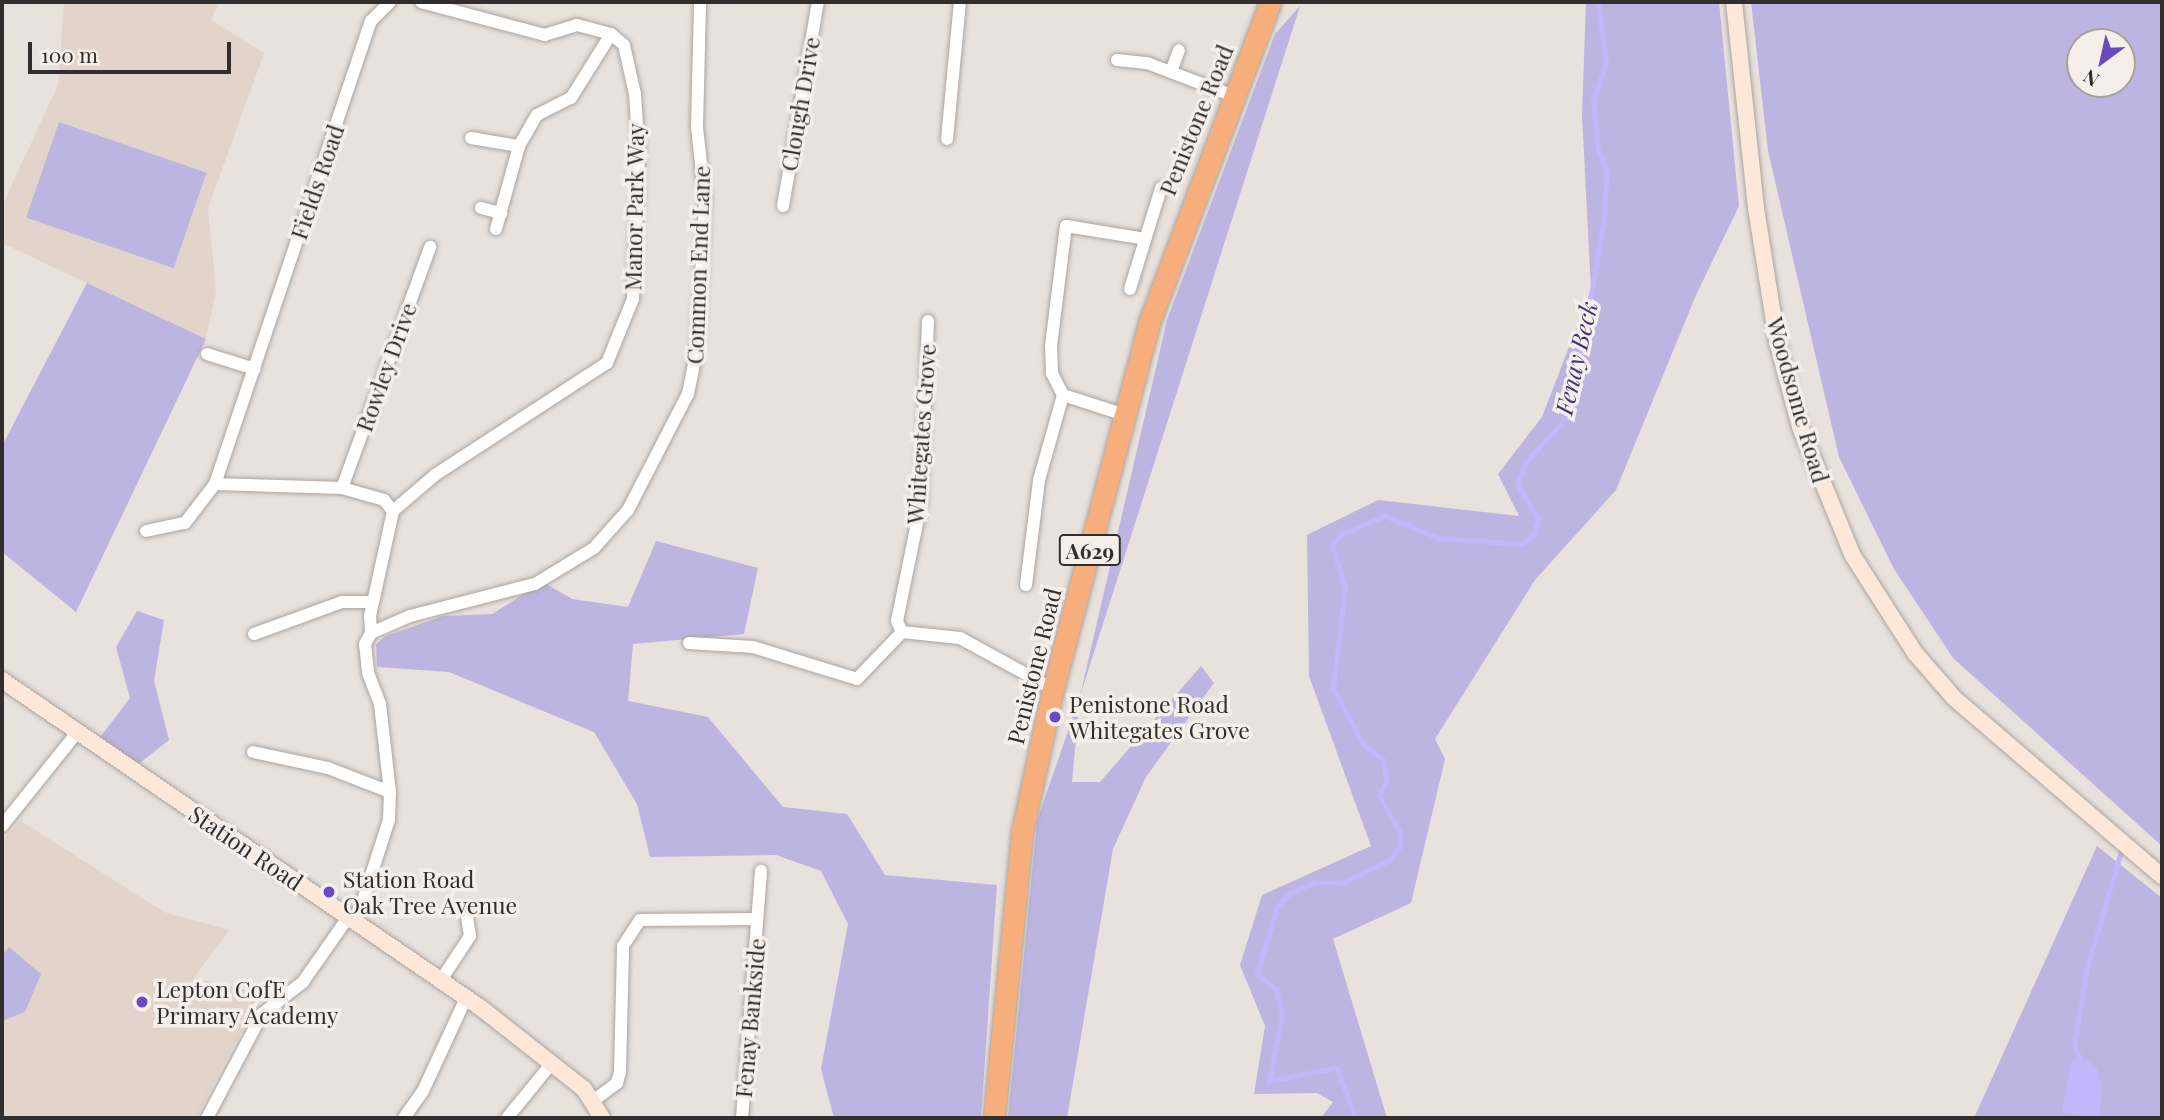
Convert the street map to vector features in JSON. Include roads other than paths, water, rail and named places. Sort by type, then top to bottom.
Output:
[{"type":"highway","name":"Penistone Road","points":[[994,1118],[1022,832],[1054,689],[1125,415],[1178,238],[1270,2]]},
{"type":"street","name":"Fields Road","points":[[146,531],[186,523],[215,484],[371,21],[390,2]]},
{"type":"street","points":[[421,2],[545,35],[577,24],[611,34],[571,98],[537,115],[519,146],[496,229]]},
{"type":"street","name":"Common End Lane","points":[[371,633],[400,619],[535,584],[574,561],[594,548],[628,510],[655,460],[688,394],[696,362],[705,200],[697,127],[700,2]]},
{"type":"street","name":"Clough Drive","points":[[783,206],[818,2]]},
{"type":"street","points":[[947,139],[960,2]]},
{"type":"street","name":"Woodsome Road","points":[[1734,2],[1756,208],[1777,341],[1800,427],[1853,555],[1916,653],[1954,698],[2162,876]]},
{"type":"street","name":"Manor Park Way","points":[[393,511],[435,475],[607,363],[633,299],[639,153],[635,94],[624,45],[611,34]]},
{"type":"street","points":[[1171,72],[1180,50]]},
{"type":"street","points":[[1117,60],[1171,72],[1234,96]]},
{"type":"street","points":[[471,138],[519,146]]},
{"type":"street","points":[[1129,289],[1161,188]]},
{"type":"street","points":[[481,208],[500,213]]},
{"type":"street","points":[[1026,585],[1039,480],[1063,395],[1052,373],[1051,346],[1066,226],[1145,239]]},
{"type":"street","name":"Rowley Drive","points":[[342,488],[430,247]]},
{"type":"street","name":"Whitegates Grove","points":[[902,632],[897,621],[921,504],[928,321]]},
{"type":"street","points":[[207,354],[255,369]]},
{"type":"street","points":[[1063,395],[1125,415]]},
{"type":"street","points":[[207,1118],[262,1014],[303,982],[353,919],[389,820],[390,792],[384,726],[368,672],[365,644],[371,633],[373,602],[393,511],[384,500],[342,488],[215,484]]},
{"type":"street","points":[[254,634],[342,602],[373,602]]},
{"type":"street","points":[[689,643],[753,647],[857,678],[902,632],[960,638],[1054,689]]},
{"type":"street","name":"Station Road","points":[[2,681],[466,998],[552,1063],[593,1101],[602,1118]]},
{"type":"street","points":[[2,826],[76,734]]},
{"type":"street","points":[[253,752],[328,768],[390,792]]},
{"type":"street","name":"Fenay Bankside","points":[[742,1118],[761,871]]},
{"type":"street","points":[[441,980],[470,936],[466,910]]},
{"type":"street","name":"Fenay Bankside","points":[[593,1101],[617,1083],[620,1072],[623,946],[640,920],[757,919]]},
{"type":"street","points":[[404,1118],[423,1091],[466,998]]},
{"type":"street","points":[[507,1118],[552,1063]]},
{"type":"waterway","name":"Fenay Beck","points":[[1355,1118],[1337,1068],[1269,1082],[1282,1015],[1276,990],[1257,974],[1277,907],[1290,893],[1314,883],[1341,883],[1390,860],[1400,846],[1400,833],[1379,796],[1386,782],[1383,760],[1363,745],[1333,688],[1345,588],[1332,545],[1341,534],[1385,516],[1439,538],[1522,544],[1534,534],[1538,520],[1517,484],[1525,463],[1566,418],[1569,382],[1580,358],[1603,226],[1607,172],[1598,150],[1593,101],[1606,63],[1598,2]]},
{"type":"waterway","points":[[2080,1059],[2074,1045],[2087,968],[2121,852]]},
{"type":"place","name":"Penistone Road Whitegates Grove","points":[[1055,717]]},
{"type":"place","name":"Station Road Oak Tree Avenue","points":[[329,892]]},
{"type":"place","name":"Lepton CofE Primary Academy","points":[[142,1002]]}]
